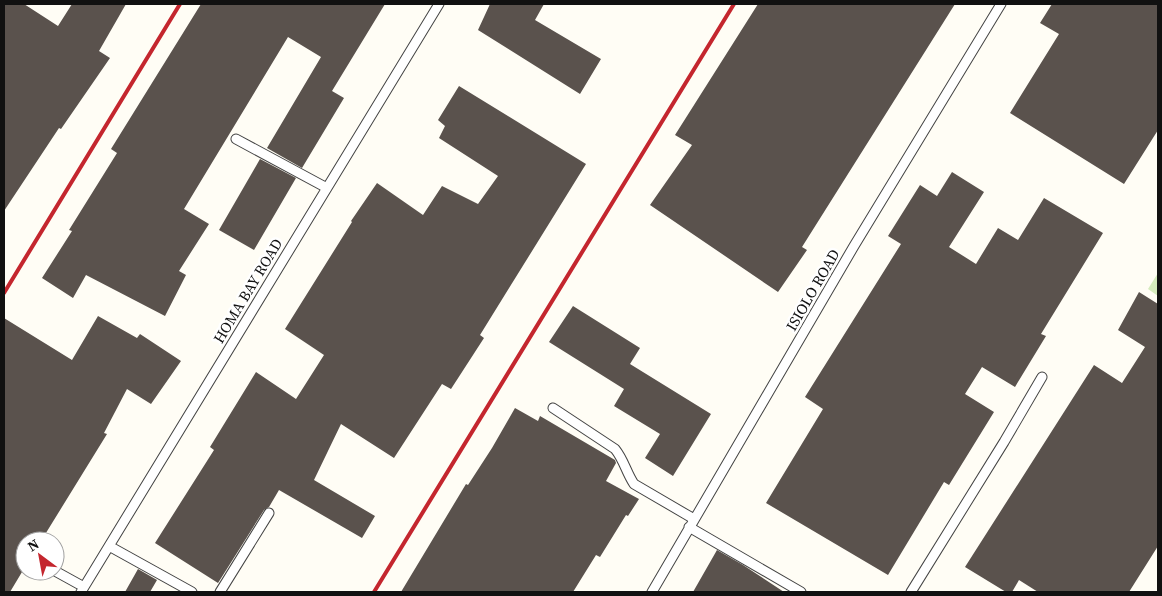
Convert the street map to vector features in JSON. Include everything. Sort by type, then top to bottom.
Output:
[{"type":"lane","name":"HOMA BAY ROAD","points":[[82,589],[439,4]]},
{"type":"lane","name":"ISIOLO ROAD","points":[[656,591],[691,523],[854,246],[1001,4]]},
{"type":"lane","points":[[236,139],[327,188]]},
{"type":"lane","points":[[911,592],[1042,377]]},
{"type":"lane","points":[[553,408],[615,449],[623,458],[634,484],[691,523],[801,592]]},
{"type":"lane","points":[[220,592],[269,513]]},
{"type":"lane","points":[[109,546],[192,592]]},
{"type":"lane","points":[[65,578],[82,589]]},
{"type":"green space","points":[[1158,273],[1158,296],[1148,289]]},
{"type":"building","points":[[4,4],[24,4],[58,26],[72,4],[126,4],[99,51],[110,58],[61,129],[59,128],[4,211]]},
{"type":"building","points":[[201,4],[385,4],[332,91],[344,98],[302,168],[267,148],[321,57],[288,37],[184,209],[209,224],[179,271],[186,275],[165,316],[86,275],[73,298],[42,278],[72,231],[69,230],[117,153],[111,149]]},
{"type":"building","points":[[490,4],[544,4],[535,20],[601,59],[580,94],[478,30]]},
{"type":"building","points":[[758,4],[955,4],[802,247],[807,250],[778,292],[650,205],[692,145],[675,135]]},
{"type":"building","points":[[1052,4],[1158,4],[1158,130],[1124,184],[1010,113],[1059,34],[1040,23]]},
{"type":"building","points":[[459,86],[586,164],[480,335],[484,338],[451,389],[442,384],[394,458],[341,424],[314,480],[375,516],[362,538],[279,490],[269,507],[264,510],[218,583],[155,543],[214,450],[210,447],[256,372],[296,399],[324,355],[285,329],[351,221],[377,183],[423,215],[442,186],[478,204],[498,176],[439,138],[445,126],[438,120]]},
{"type":"building","points":[[260,159],[296,178],[254,250],[219,230]]},
{"type":"building","points":[[952,172],[984,192],[949,247],[976,264],[998,228],[1018,240],[1044,198],[1103,233],[1041,334],[1046,336],[1015,387],[982,367],[965,394],[994,412],[949,485],[944,482],[888,575],[766,503],[823,409],[805,397],[901,244],[888,236],[920,185],[937,196]]},
{"type":"building","points":[[1139,292],[1158,304],[1158,546],[1129,592],[1038,592],[1019,580],[1012,592],[1006,592],[965,567],[1094,365],[1122,383],[1145,347],[1118,330]]},
{"type":"building","points":[[573,306],[640,348],[630,364],[711,414],[673,476],[645,458],[660,434],[614,406],[624,389],[549,342]]},
{"type":"building","points":[[98,316],[137,338],[140,334],[181,361],[151,404],[127,389],[104,433],[107,434],[47,531],[15,531],[15,581],[17,581],[10,592],[4,592],[4,318],[72,360]]},
{"type":"building","points":[[515,408],[538,421],[540,416],[615,460],[616,463],[606,481],[639,499],[628,516],[626,515],[600,557],[596,555],[573,592],[401,592],[466,484],[468,485],[492,448]]},
{"type":"building","points":[[717,550],[743,565],[784,592],[693,592]]},
{"type":"building","points":[[138,569],[157,580],[150,592],[125,592]]},
{"type":"railway","points":[[4,293],[180,4]]},
{"type":"railway","points":[[374,592],[734,4]]}]
